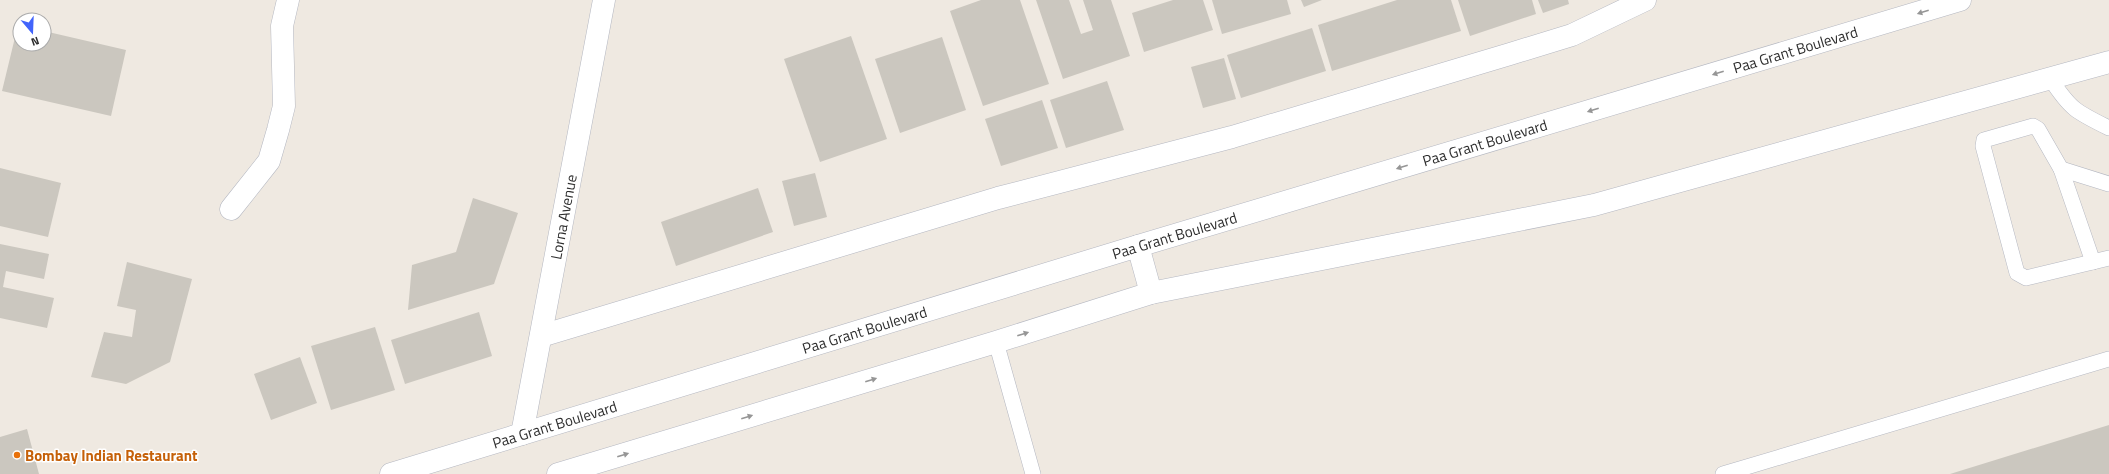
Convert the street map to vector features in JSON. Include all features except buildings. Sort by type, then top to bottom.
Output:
[{"type":"main road","points":[[230,209],[269,161],[278,130],[284,106],[282,26],[288,0]]},
{"type":"main road","name":"Lorna Avenue","points":[[522,434],[604,0]]},
{"type":"main road","points":[[541,336],[998,198],[1232,137],[1517,52],[1572,35],[1645,0]]},
{"type":"main road","name":"Paa Grant Boulevard","points":[[391,474],[1138,246],[1960,0]]},
{"type":"main road","points":[[558,474],[591,469],[1151,293],[1594,205],[2109,62]]},
{"type":"main road","points":[[1138,246],[1151,293]]},
{"type":"lane","points":[[2050,78],[2064,99],[2078,113],[2109,128]]},
{"type":"lane","points":[[2093,262],[2061,169],[2038,129],[2033,126],[1984,140],[1983,146],[2017,273],[2026,278],[2093,262],[2109,258]]},
{"type":"lane","points":[[2061,169],[2109,184]]},
{"type":"lane","points":[[996,342],[1033,474]]},
{"type":"lane","points":[[1723,474],[2109,359]]},
{"type":"place","name":"Bombay Indian Restaurant","points":[[17,455]]}]
